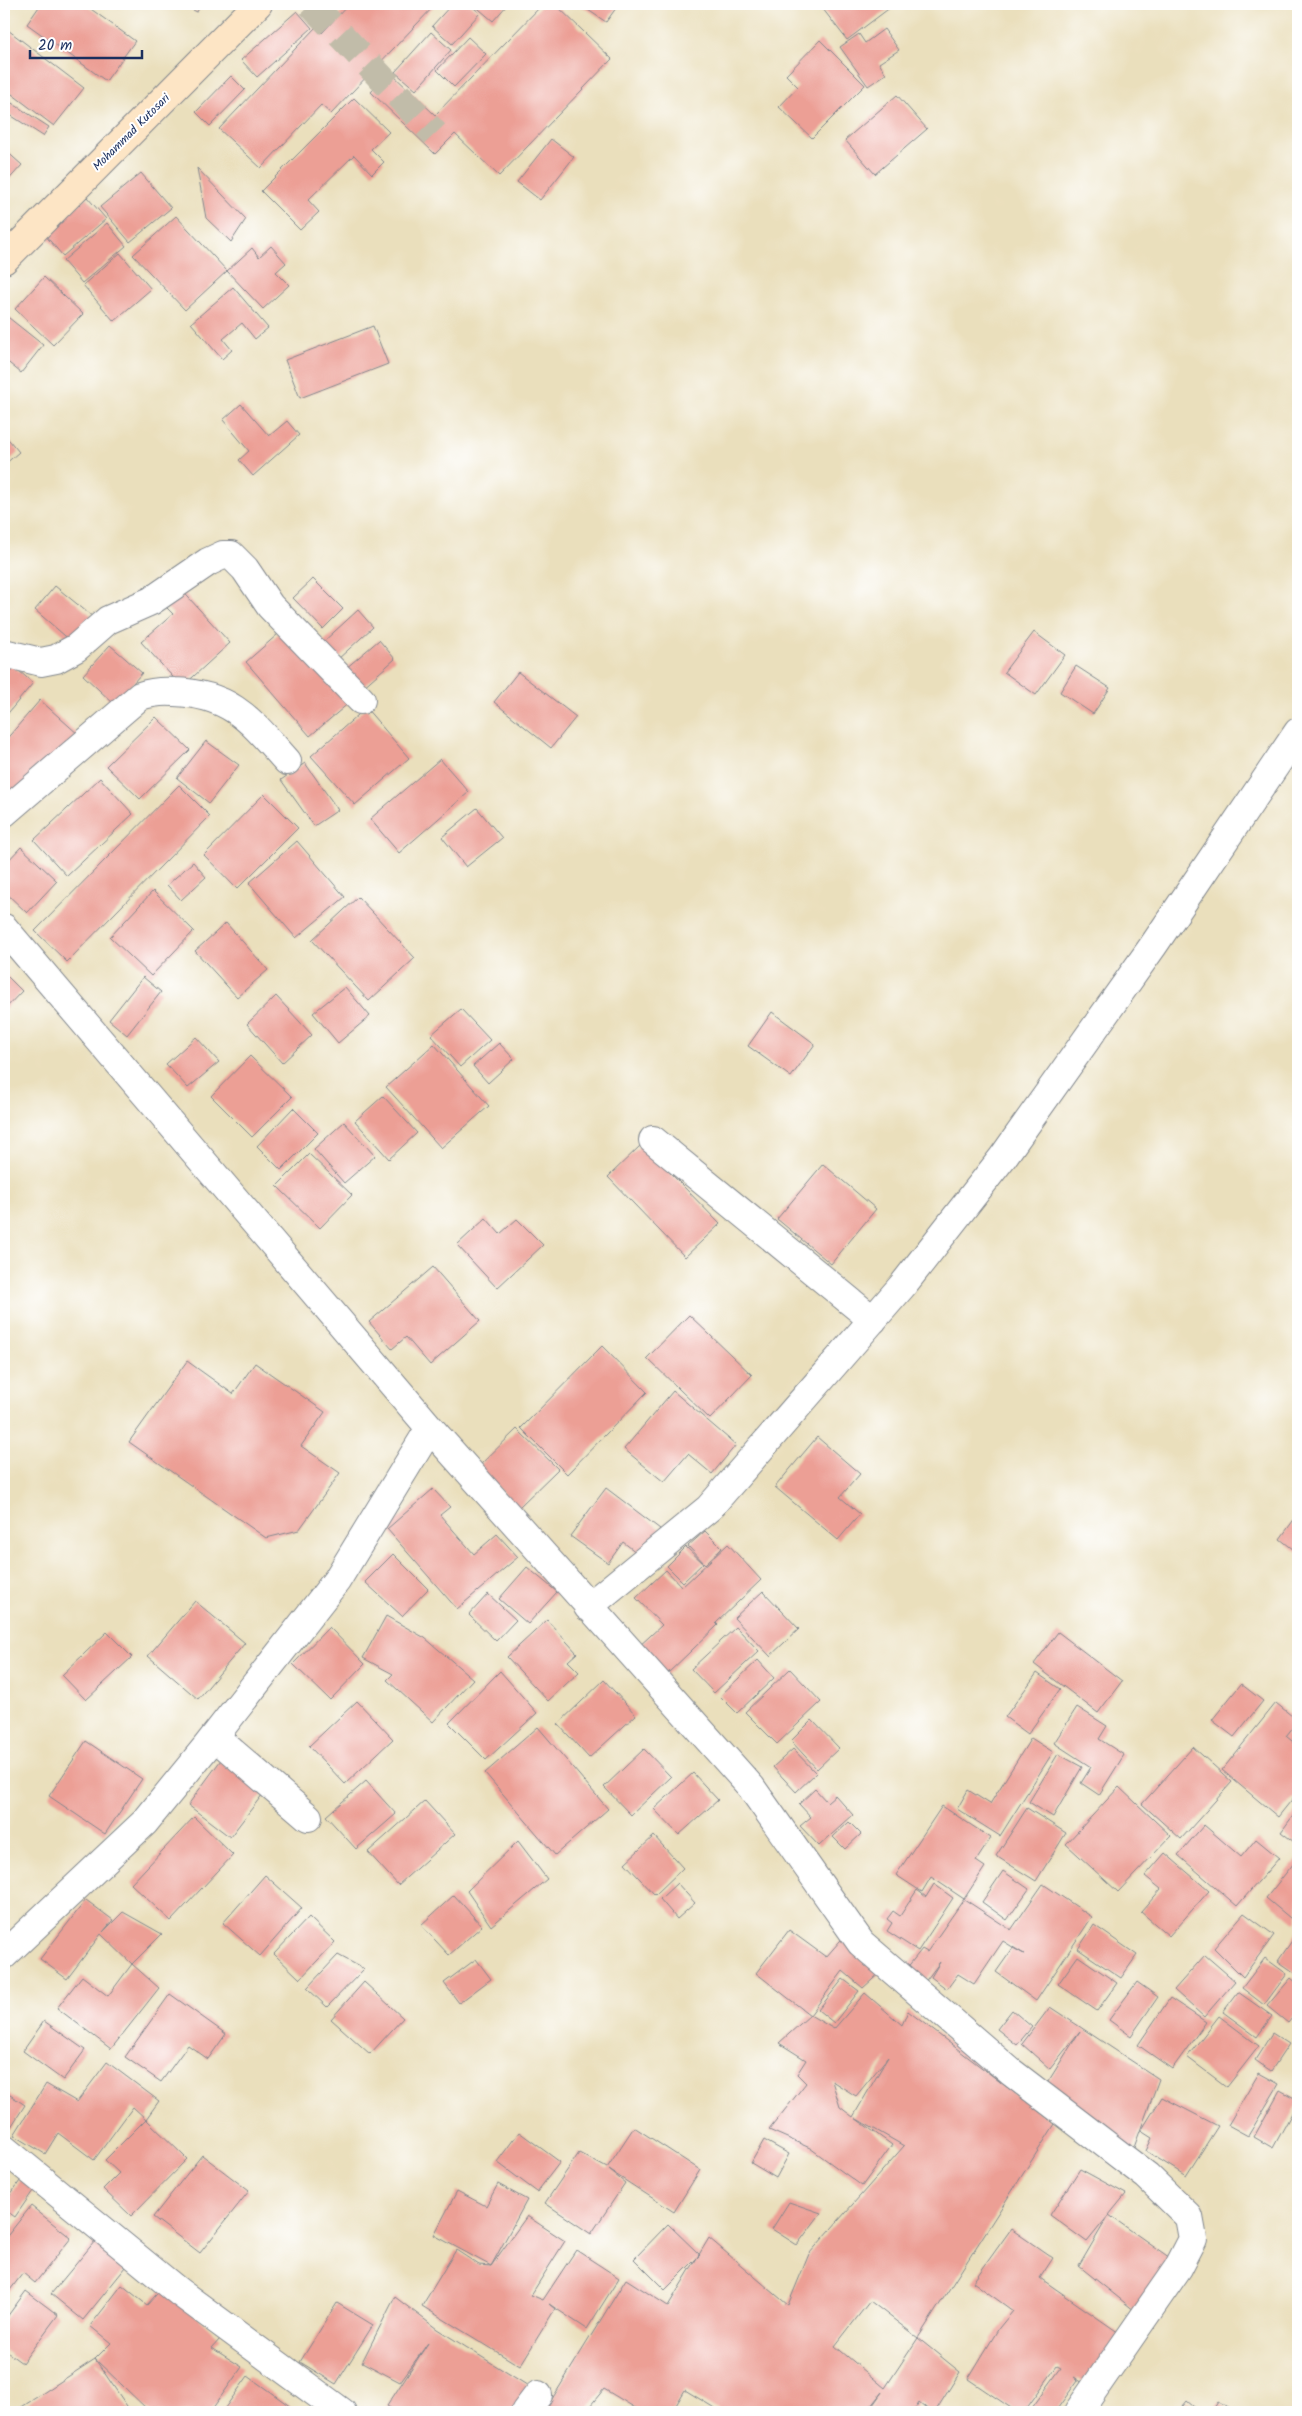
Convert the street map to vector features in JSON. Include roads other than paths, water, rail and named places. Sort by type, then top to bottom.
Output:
[{"type":"street","name":"Mohammad Kutosari","points":[[4,260],[258,4]]},
{"type":"street","points":[[4,653],[41,662],[56,659],[76,648],[108,620],[151,601],[208,562],[223,555],[231,555],[246,569],[270,606],[362,700]]},
{"type":"street","points":[[4,813],[140,696],[150,692],[186,692],[215,698],[250,720],[287,761]]},
{"type":"street","points":[[588,1607],[709,1508],[903,1285],[1003,1157],[1153,946],[1298,732]]},
{"type":"street","points":[[4,928],[430,1428],[751,1788],[861,1943],[1011,2072],[1147,2176],[1189,2217],[1193,2239],[1178,2268],[1078,2412]]},
{"type":"street","points":[[652,1140],[873,1320]]},
{"type":"street","points":[[4,1955],[145,1822],[215,1737],[337,1580],[430,1428]]},
{"type":"street","points":[[215,1737],[308,1817]]},
{"type":"street","points":[[4,2149],[179,2292],[342,2412]]},
{"type":"tunnel","points":[[311,4],[435,134]]}]
